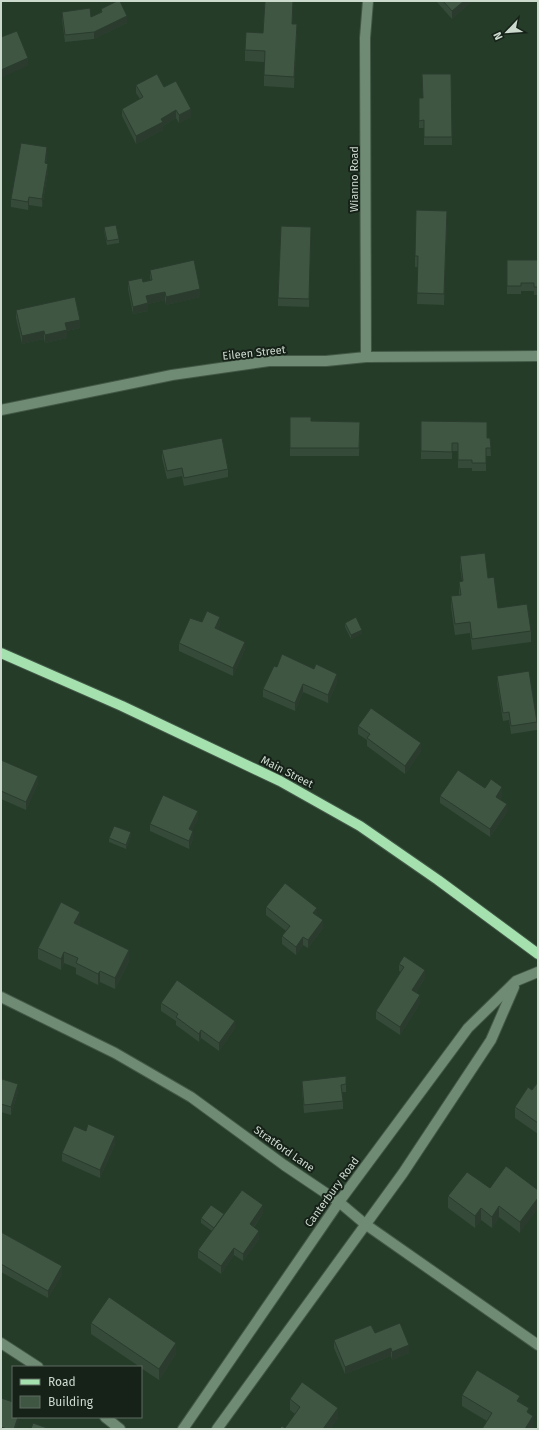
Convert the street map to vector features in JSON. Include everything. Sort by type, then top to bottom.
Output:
[{"type":"main road","name":"Main Street","points":[[1,653],[122,706],[273,778],[360,826],[438,880],[538,954]]},
{"type":"street","name":"Wianno Road","points":[[366,357],[365,38],[368,1]]},
{"type":"street","name":"Eileen Street","points":[[1,410],[156,378],[270,361],[326,361],[366,357],[538,356]]},
{"type":"street","name":"Canterbury Road","points":[[183,1429],[339,1202],[468,1028],[516,981],[538,972]]},
{"type":"street","points":[[217,1429],[402,1173],[491,1040],[516,981]]},
{"type":"street","name":"Stratford Lane","points":[[1,997],[115,1053],[191,1097],[284,1165],[339,1202],[365,1224],[538,1344]]},
{"type":"street","points":[[1,1343],[36,1366]]},
{"type":"street","points":[[106,1418],[120,1429]]},
{"type":"building","points":[[120,1],[127,16],[94,32],[65,35],[62,12],[90,8],[91,17],[102,12],[101,9]]},
{"type":"building","points":[[265,1],[293,1],[292,24],[297,24],[294,77],[264,75],[265,51],[245,50],[246,32],[263,33]]},
{"type":"building","points":[[443,1],[464,1],[452,11]]},
{"type":"building","points":[[17,31],[28,58],[1,70],[1,37]]},
{"type":"building","points":[[157,74],[164,87],[176,81],[191,109],[179,115],[176,110],[161,119],[163,122],[136,136],[122,109],[143,97],[136,85]]},
{"type":"building","points":[[422,74],[451,74],[452,137],[424,137],[424,120],[419,121],[419,98],[423,98]]},
{"type":"building","points":[[21,143],[47,147],[45,163],[48,164],[42,199],[29,197],[28,202],[11,199]]},
{"type":"building","points":[[416,210],[447,211],[444,294],[417,293],[418,256],[415,256]]},
{"type":"building","points":[[116,225],[119,239],[107,241],[104,227]]},
{"type":"building","points":[[281,226],[311,227],[309,299],[278,298]]},
{"type":"building","points":[[194,260],[200,289],[166,297],[165,292],[146,296],[148,303],[133,307],[128,281],[142,278],[143,282],[152,280],[150,270]]},
{"type":"building","points":[[507,260],[538,260],[538,287],[534,287],[534,283],[521,283],[521,286],[507,286]]},
{"type":"building","points":[[75,297],[80,320],[65,323],[67,330],[45,335],[44,331],[22,336],[16,310]]},
{"type":"building","points":[[290,417],[311,417],[311,421],[360,422],[359,448],[290,448]]},
{"type":"building","points":[[421,421],[487,422],[487,438],[490,438],[491,448],[486,448],[486,463],[472,463],[472,460],[458,460],[458,443],[452,443],[452,452],[421,451]]},
{"type":"building","points":[[222,438],[228,469],[184,478],[182,468],[167,471],[162,450]]},
{"type":"building","points":[[485,553],[488,578],[494,577],[498,608],[527,604],[531,631],[472,639],[470,622],[455,624],[451,596],[461,595],[459,582],[463,581],[460,556]]},
{"type":"building","points":[[207,611],[220,617],[215,628],[245,642],[233,668],[179,643],[190,618],[202,622]]},
{"type":"building","points":[[356,617],[362,630],[351,635],[345,623]]},
{"type":"building","points":[[282,654],[314,669],[316,664],[337,674],[328,695],[303,684],[295,703],[263,689],[274,666],[277,667]]},
{"type":"building","points":[[529,671],[537,722],[511,726],[509,712],[503,713],[497,676]]},
{"type":"building","points":[[371,708],[421,743],[405,766],[367,738],[370,734],[358,726]]},
{"type":"building","points":[[1,760],[38,776],[26,802],[1,791]]},
{"type":"building","points":[[458,770],[485,788],[491,779],[502,787],[496,797],[507,804],[490,829],[440,796]]},
{"type":"building","points":[[163,795],[198,811],[189,829],[193,831],[189,841],[150,824]]},
{"type":"building","points":[[114,826],[131,832],[126,845],[109,838]]},
{"type":"building","points":[[285,883],[317,908],[313,913],[323,920],[308,940],[303,937],[296,947],[282,936],[290,926],[266,907]]},
{"type":"building","points":[[61,902],[80,912],[74,923],[129,950],[115,978],[100,971],[98,974],[76,963],[78,958],[64,952],[61,959],[38,948]]},
{"type":"building","points":[[404,956],[425,970],[412,990],[420,995],[400,1027],[376,1011],[404,967],[399,964]]},
{"type":"building","points":[[177,980],[235,1021],[219,1043],[201,1030],[199,1034],[176,1017],[178,1014],[161,1003]]},
{"type":"building","points":[[346,1076],[346,1084],[341,1085],[343,1101],[304,1105],[302,1081]]},
{"type":"building","points":[[2,1079],[18,1084],[11,1107],[1,1104]]},
{"type":"building","points":[[538,1082],[538,1123],[515,1107],[528,1087],[532,1090]]},
{"type":"building","points":[[88,1124],[115,1136],[100,1170],[62,1153],[74,1126],[86,1131]]},
{"type":"building","points":[[506,1166],[538,1190],[538,1198],[520,1222],[499,1206],[492,1217],[481,1208],[475,1216],[448,1196],[467,1172],[490,1188]]},
{"type":"building","points":[[242,1190],[263,1205],[250,1224],[259,1231],[243,1254],[234,1248],[221,1266],[198,1250]]},
{"type":"building","points":[[211,1205],[224,1214],[214,1228],[201,1218]]},
{"type":"building","points":[[1,1232],[62,1266],[48,1291],[1,1264]]},
{"type":"building","points":[[109,1297],[176,1343],[159,1369],[91,1323]]},
{"type":"building","points":[[400,1323],[409,1345],[392,1352],[391,1348],[345,1367],[334,1340],[371,1325],[375,1333]]},
{"type":"building","points":[[477,1370],[520,1396],[517,1401],[529,1408],[527,1412],[533,1416],[525,1429],[482,1429],[492,1413],[462,1395]]},
{"type":"building","points":[[302,1382],[338,1408],[323,1429],[279,1429],[282,1426],[285,1428],[300,1407],[290,1399]]},
{"type":"building","points":[[1,1398],[12,1402],[12,1418],[18,1418],[14,1429],[1,1427]]},
{"type":"building","points":[[33,1423],[50,1429],[31,1429]]}]
